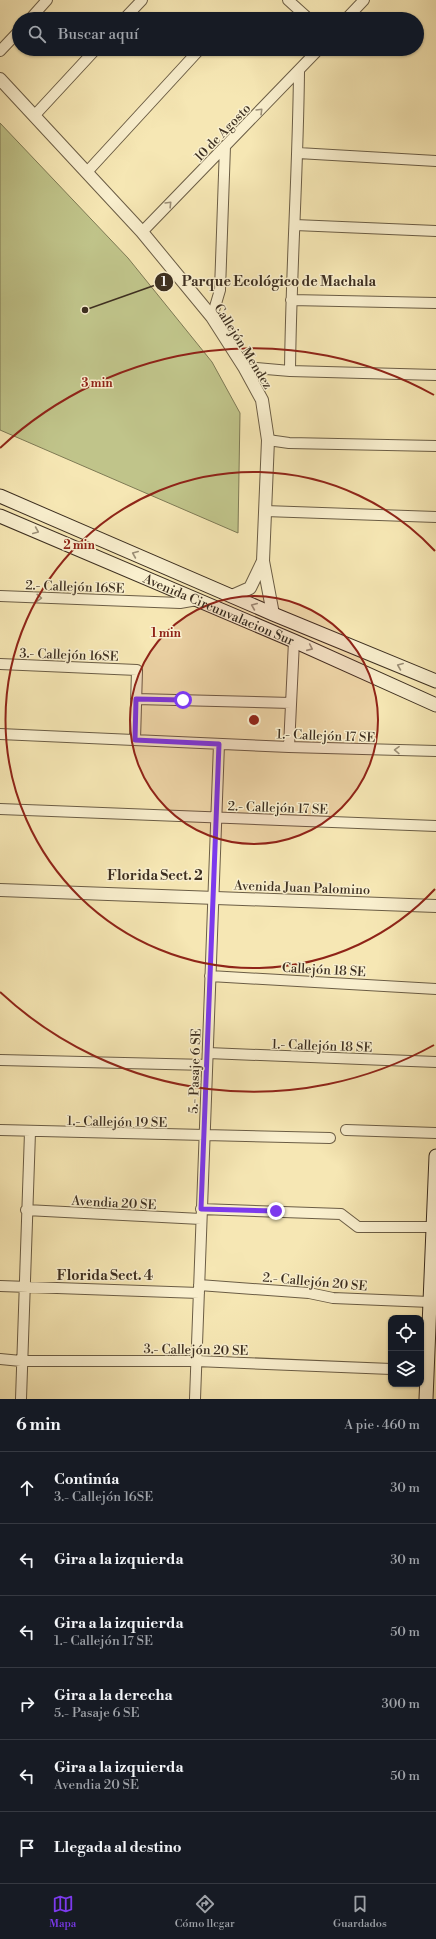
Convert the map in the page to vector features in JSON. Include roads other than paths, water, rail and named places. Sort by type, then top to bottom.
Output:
[{"type":"main road","name":"Avenida Circunvalacion Sur","points":[[0,496],[273,614],[436,681]]},
{"type":"main road","name":"Avenida Circunvalacion Sur","points":[[0,516],[294,641],[436,705]]},
{"type":"main road","points":[[202,602],[212,588]]},
{"type":"main road","points":[[426,1399],[424,1371],[430,1302],[436,1156]]},
{"type":"street","points":[[36,12],[47,0]]},
{"type":"street","points":[[131,12],[142,0]]},
{"type":"street","points":[[288,0],[301,12]]},
{"type":"street","points":[[353,12],[364,0]]},
{"type":"street","points":[[0,51],[12,38]]},
{"type":"street","points":[[34,116],[90,56]]},
{"type":"street","points":[[87,172],[194,56]]},
{"type":"street","name":"10 de Agosto","points":[[142,232],[313,56]]},
{"type":"street","points":[[290,371],[291,300],[298,153],[299,72]]},
{"type":"street","name":"Callejón Mendez","points":[[0,79],[142,232],[212,317],[244,367],[262,400],[268,440],[263,561],[273,614]]},
{"type":"street","points":[[212,317],[220,290],[225,146]]},
{"type":"street","points":[[298,153],[436,161]]},
{"type":"street","points":[[295,225],[436,231]]},
{"type":"street","points":[[291,300],[436,303]]},
{"type":"street","points":[[244,367],[290,371],[436,375]]},
{"type":"street","points":[[268,440],[289,443],[436,446]]},
{"type":"street","points":[[265,511],[436,517]]},
{"type":"street","name":"Callejón Mendez","points":[[232,596],[250,588],[263,561]]},
{"type":"street","name":"2.- Callejón 16SE","points":[[0,596],[180,603],[202,602]]},
{"type":"street","points":[[290,747],[294,641]]},
{"type":"street","name":"3.- Callejón 16SE","points":[[0,664],[137,670],[136,699]]},
{"type":"street","points":[[135,740],[136,699],[291,703]]},
{"type":"street","name":"1.- Callejón 17 SE","points":[[0,734],[290,747],[436,751]]},
{"type":"street","name":"5.- Pasaje 6 SE","points":[[195,1399],[219,744]]},
{"type":"street","name":"2.- Callejón 17 SE","points":[[0,809],[436,826]]},
{"type":"street","name":"Avenida Juan Palomino","points":[[0,890],[436,906]]},
{"type":"street","name":"Callejón 18 SE","points":[[210,976],[436,989]]},
{"type":"street","name":"1.- Callejón 18 SE","points":[[208,1053],[436,1062]]},
{"type":"street","points":[[0,1060],[207,1065]]},
{"type":"street","name":"1.- Callejón 19 SE","points":[[0,1130],[30,1132],[330,1138]]},
{"type":"street","points":[[346,1130],[436,1133]]},
{"type":"street","points":[[21,1399],[26,1210],[30,1132]]},
{"type":"street","name":"Avendia 20 SE","points":[[26,1210],[201,1214],[341,1214],[358,1227],[433,1227]]},
{"type":"street","name":"2.- Callejón 20 SE","points":[[0,1286],[199,1289],[309,1293],[334,1298],[430,1302]]},
{"type":"street","name":"3.- Callejón 20 SE","points":[[0,1359],[21,1361],[196,1361],[388,1369]]},
{"type":"place","name":"Parque Ecológico de Machala","points":[[85,310]]},
{"type":"district","name":"Florida Sect. 2","points":[[155,875]]},
{"type":"district","name":"Florida Sect. 4","points":[[105,1275]]}]
